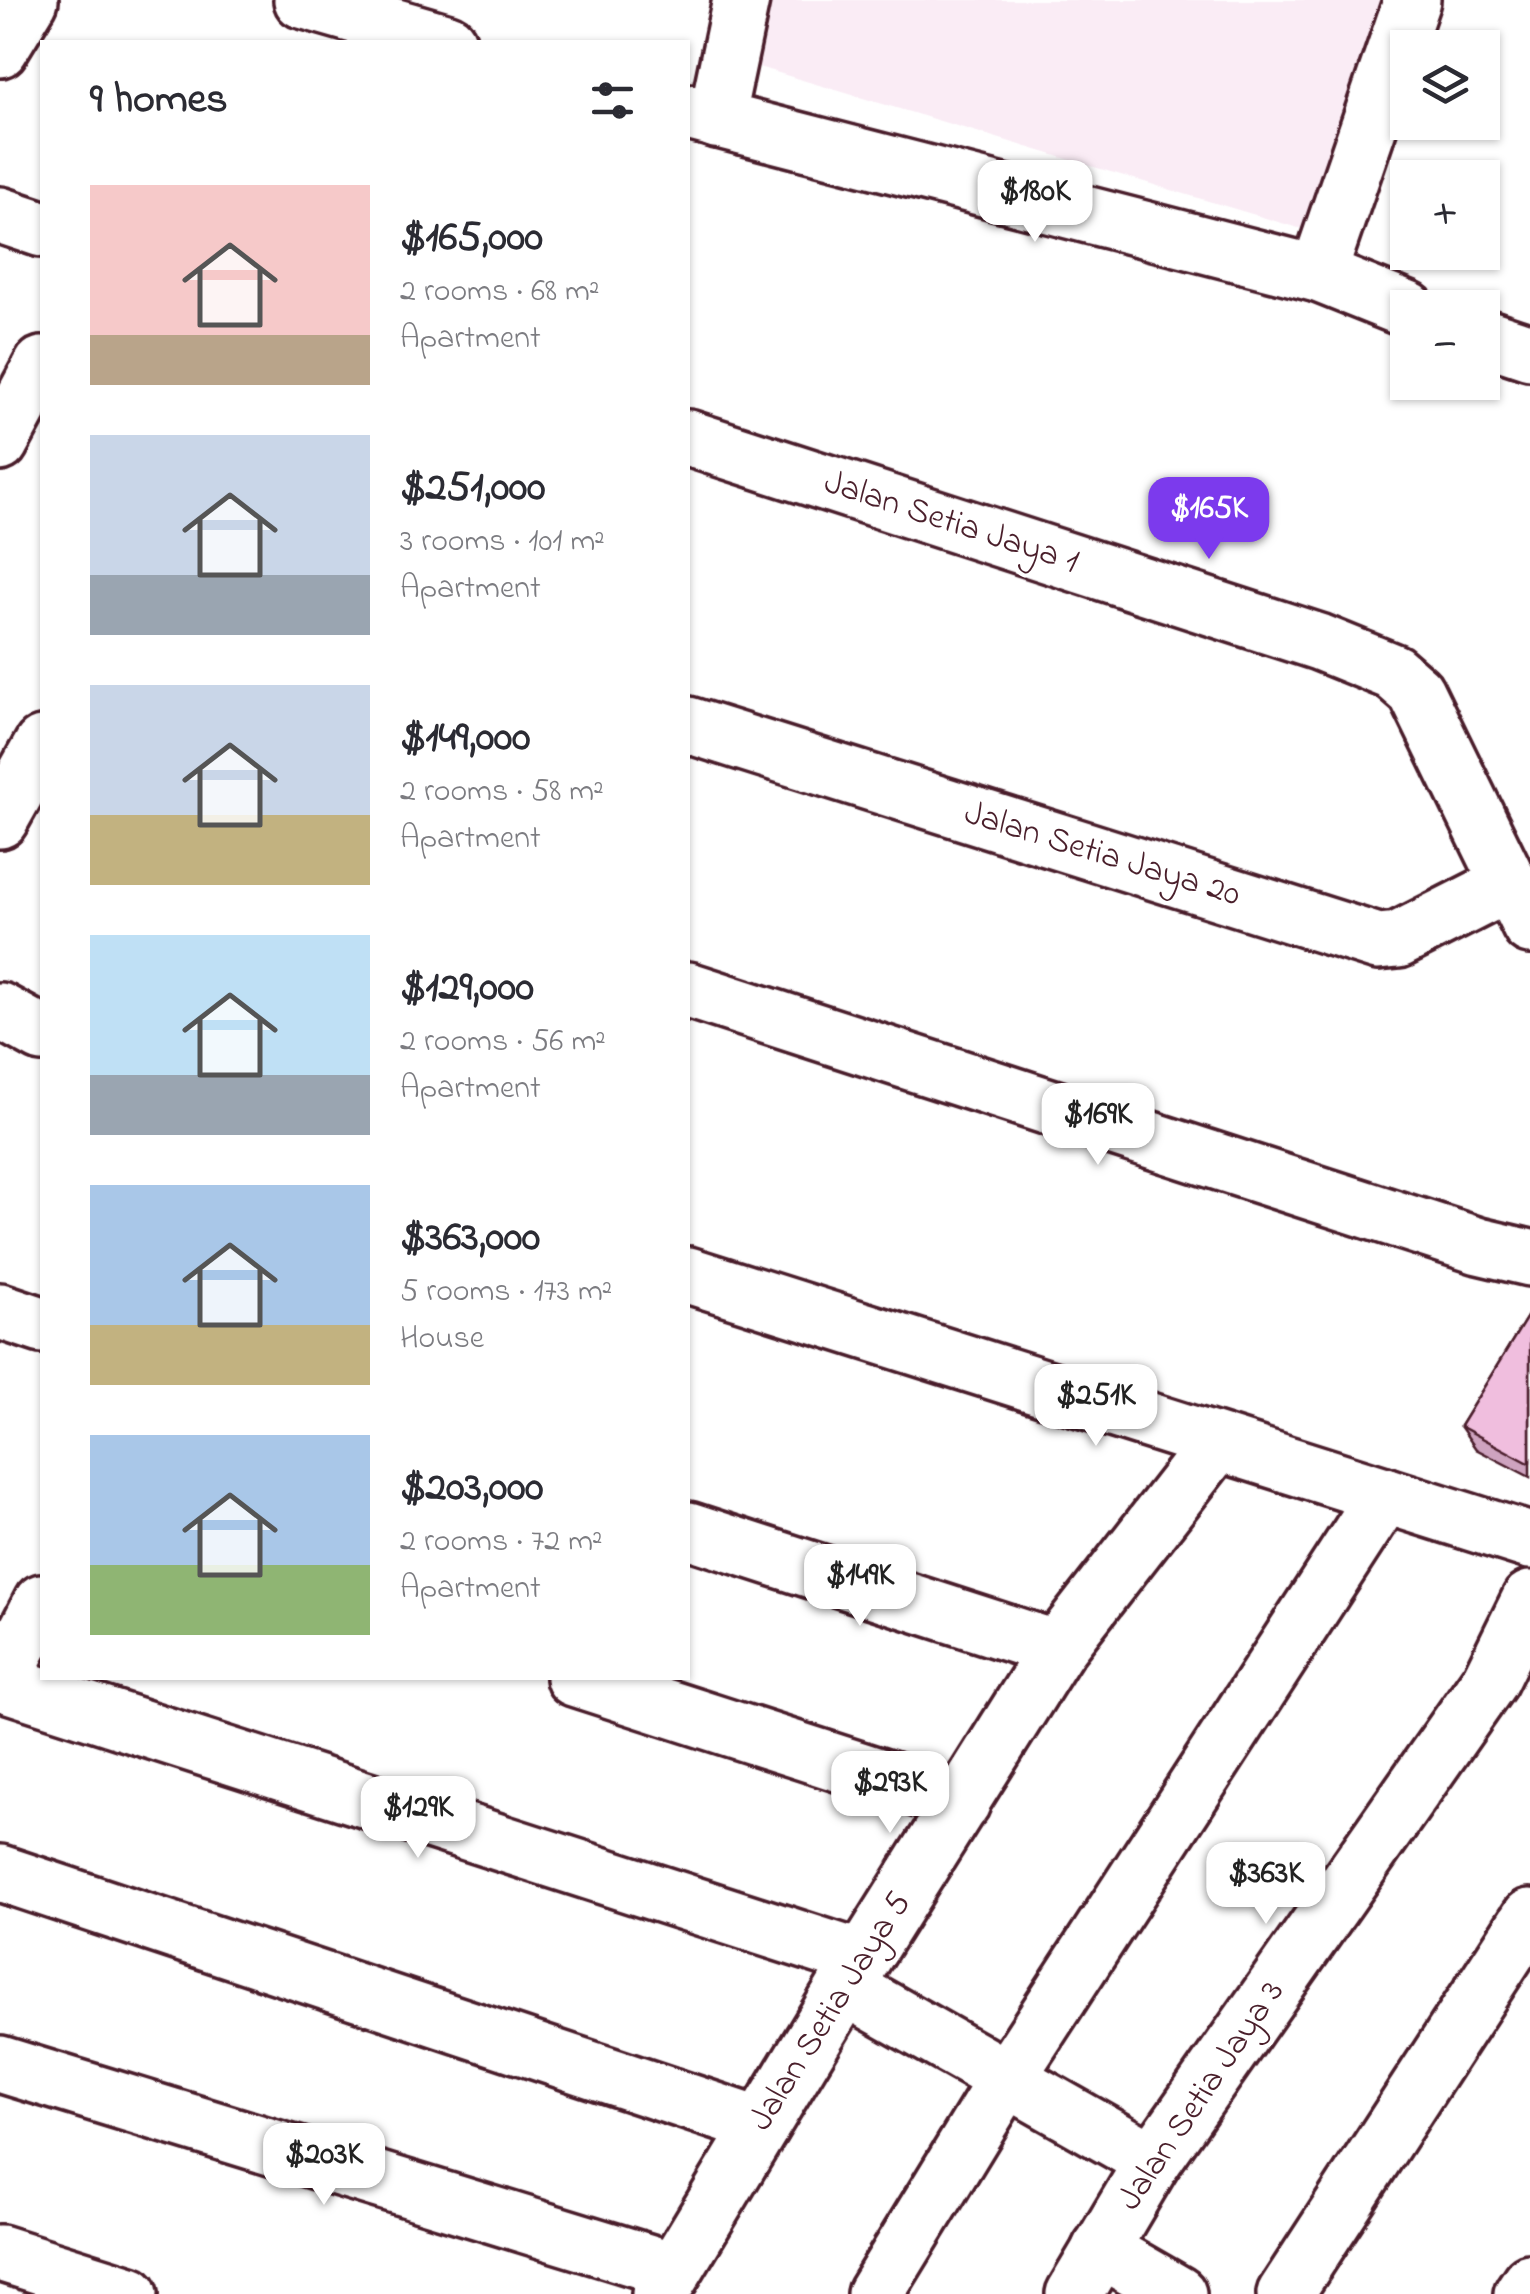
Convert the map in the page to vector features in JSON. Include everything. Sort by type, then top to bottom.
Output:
[{"type":"street","points":[[0,49],[30,0]]},
{"type":"street","points":[[302,0],[441,40]]},
{"type":"street","points":[[741,0],[702,116],[1318,274],[1390,303]]},
{"type":"street","points":[[1318,274],[1412,0]]},
{"type":"street","points":[[0,216],[40,228]]},
{"type":"street","points":[[0,443],[40,369]]},
{"type":"street","name":"Jalan Setia Jaya 1","points":[[690,439],[1319,642],[1393,672],[1416,692],[1520,904]]},
{"type":"street","name":"Jalan Setia Jaya 20","points":[[690,726],[1378,942],[1398,940],[1520,904]]},
{"type":"street","points":[[0,820],[40,749]]},
{"type":"street","points":[[690,991],[1479,1246],[1530,1258]]},
{"type":"street","points":[[0,1011],[40,1033]]},
{"type":"street","points":[[690,1277],[1530,1541]]},
{"type":"street","points":[[0,1311],[40,1325]]},
{"type":"street","name":"Jalan Setia Jaya 5","points":[[667,2282],[853,1973],[1057,1648],[1217,1443]]},
{"type":"street","points":[[875,2294],[1007,2078],[1385,1495]]},
{"type":"street","points":[[690,1531],[1057,1648]]},
{"type":"street","name":"Jalan Setia Jaya 3","points":[[1087,2272],[1153,2161],[1510,1688],[1530,1599]]},
{"type":"street","points":[[40,1606],[0,1682],[853,1973],[1007,2078],[1153,2161]]},
{"type":"street","points":[[580,1680],[962,1803]]},
{"type":"street","points":[[0,1873],[760,2126]]},
{"type":"street","points":[[1285,2294],[1530,1917]]},
{"type":"street","points":[[0,2064],[667,2282]]},
{"type":"street","points":[[0,2253],[130,2294]]},
{"type":"street","points":[[1087,2272],[1178,2294]]},
{"type":"street","points":[[1522,2294],[1530,2282]]},
{"type":"shaded area","points":[[752,0],[1383,0],[1302,229],[732,59]]},
{"type":"building","points":[[1530,1312],[1530,1462],[1529,1463],[1460,1426]]}]
